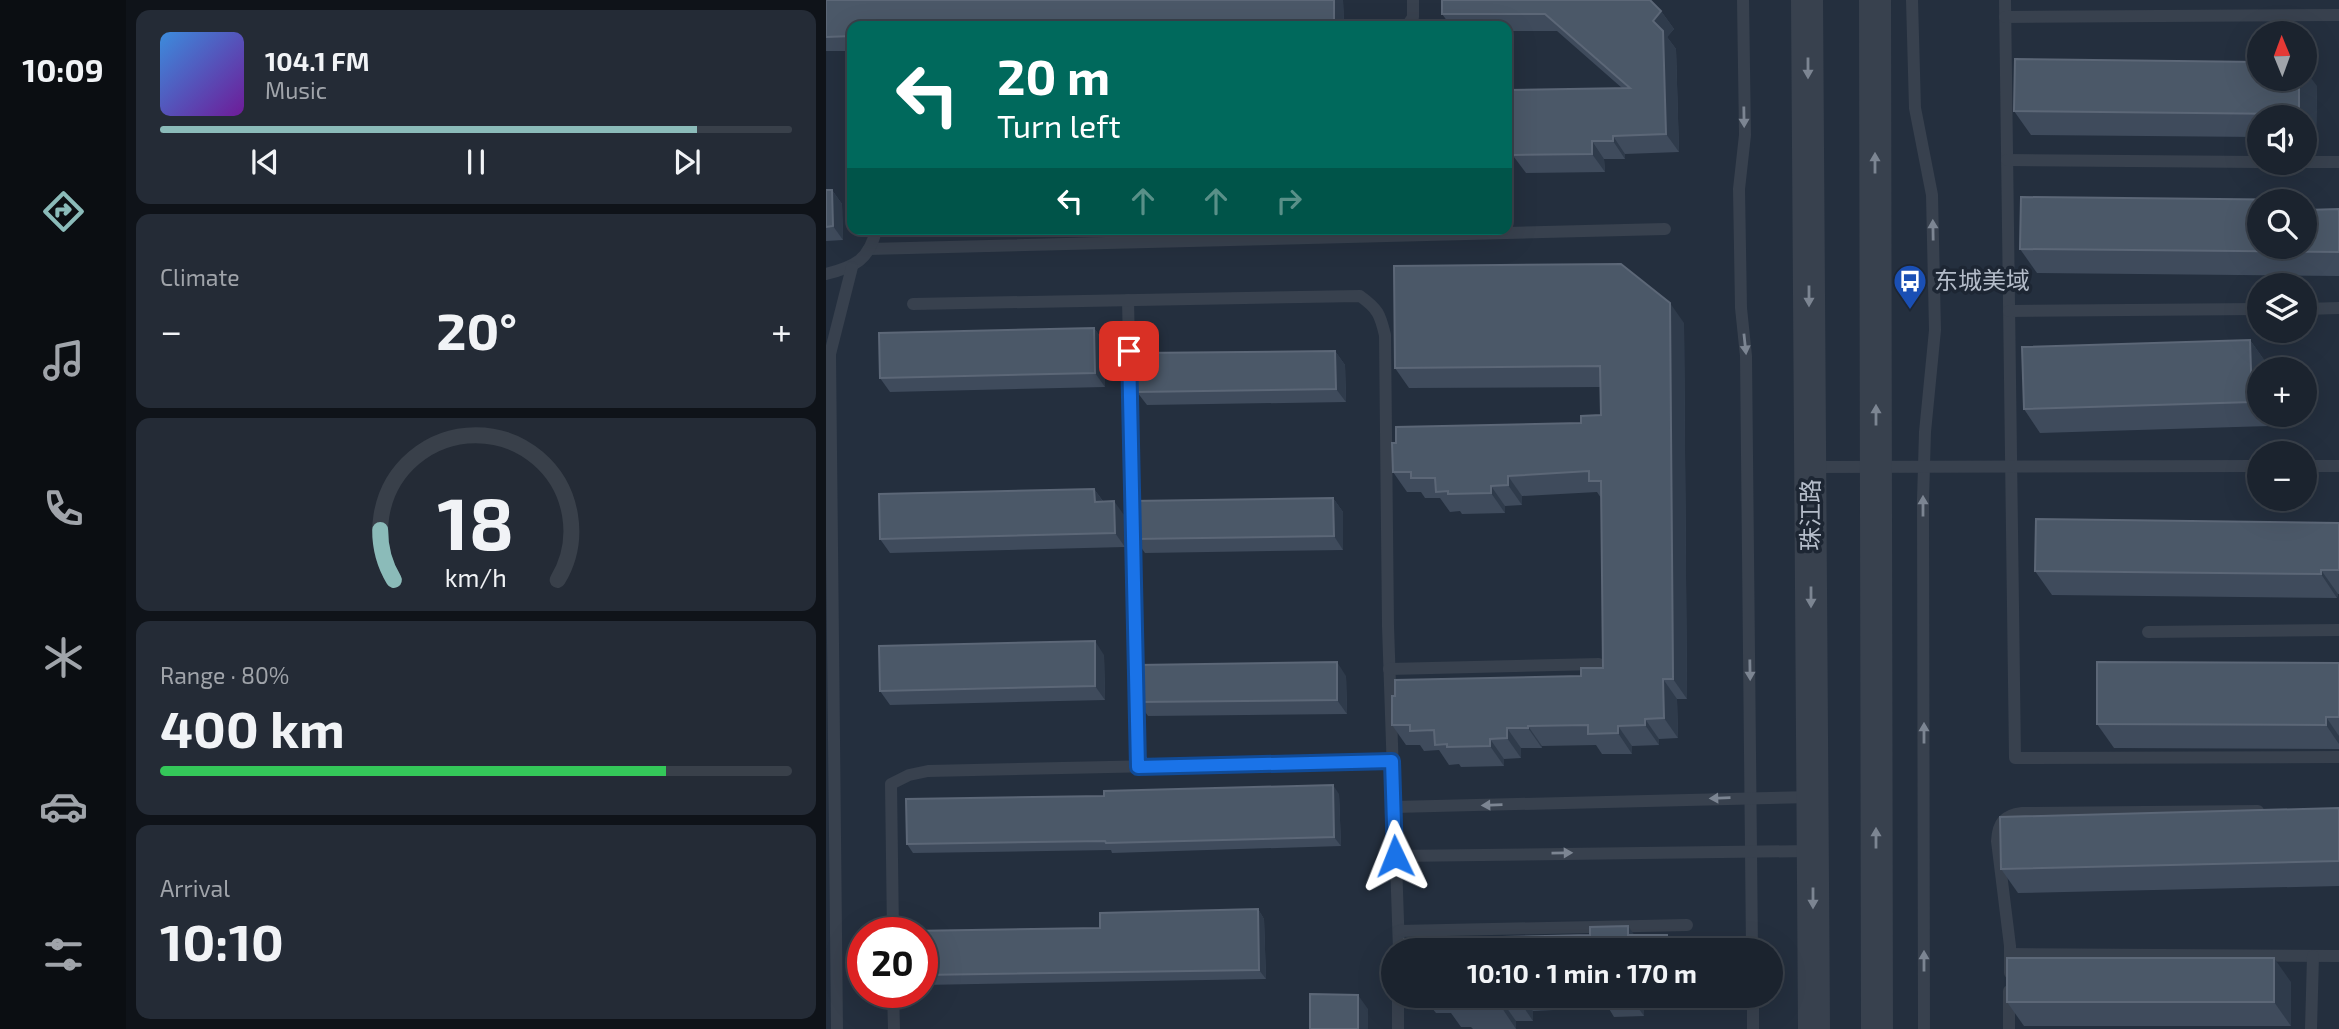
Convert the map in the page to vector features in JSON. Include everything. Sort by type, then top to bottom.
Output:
[{"type":"street","name":"珠江路","points":[[1807,0],[1814,1029]]},
{"type":"street","points":[[1875,0],[1877,1029]]},
{"type":"lane","points":[[1411,21],[1412,0]]},
{"type":"lane","points":[[1743,0],[1745,135],[1740,189],[1741,308],[1746,356],[1752,938]]},
{"type":"lane","points":[[1912,0],[1915,108],[1933,209],[1935,330],[1924,467],[1924,1029]]},
{"type":"lane","points":[[2005,0],[2015,758],[2339,757]]},
{"type":"lane","points":[[2005,17],[2339,15]]},
{"type":"lane","points":[[2007,160],[2247,162]]},
{"type":"lane","points":[[2317,162],[2339,162]]},
{"type":"lane","points":[[1512,231],[1665,229]]},
{"type":"lane","points":[[833,1023],[828,455],[830,354],[852,267],[869,249],[874,235]]},
{"type":"lane","points":[[869,249],[1300,235]]},
{"type":"lane","points":[[826,274],[852,267]]},
{"type":"lane","points":[[913,304],[1360,296],[1375,307],[1381,317],[1385,335],[1389,669],[1399,938]]},
{"type":"lane","points":[[1128,300],[1138,767]]},
{"type":"lane","points":[[2317,309],[2339,308]]},
{"type":"lane","points":[[2009,311],[2247,309]]},
{"type":"lane","points":[[1810,467],[2247,466]]},
{"type":"lane","points":[[2317,466],[2339,466]]},
{"type":"lane","points":[[2148,632],[2339,630]]},
{"type":"lane","points":[[1389,669],[1599,664]]},
{"type":"lane","points":[[893,917],[891,784],[909,775],[928,771],[1392,761]]},
{"type":"lane","points":[[1394,807],[1812,797]]},
{"type":"lane","points":[[2009,1029],[2010,954],[1997,841],[1998,828],[2003,819],[2011,814],[2270,810]]},
{"type":"lane","points":[[1395,856],[1813,851]]},
{"type":"lane","points":[[1399,931],[1688,925]]},
{"type":"lane","points":[[2010,954],[2339,956]]},
{"type":"lane","points":[[2311,1029],[2313,956]]},
{"type":"lane","points":[[893,1008],[894,1029]]},
{"type":"lane","points":[[1398,1008],[1398,1029]]},
{"type":"lane","points":[[1753,1008],[1753,1029]]},
{"type":"building","points":[[826,0],[1334,0],[1334,21],[847,21],[847,36],[826,37]]},
{"type":"building","points":[[1442,0],[1650,0],[1661,11],[1653,21],[1663,31],[1666,134],[1613,136],[1613,141],[1592,141],[1592,154],[1513,155],[1512,90],[1630,88],[1545,14],[1442,14]]},
{"type":"building","points":[[2015,59],[2247,62],[2247,91],[2299,91],[2299,105],[2247,105],[2247,113],[2014,111]]},
{"type":"building","points":[[826,190],[832,190],[833,226],[826,227]]},
{"type":"building","points":[[2021,197],[2247,199],[2247,251],[2020,249]]},
{"type":"building","points":[[2339,209],[2339,252],[2317,252],[2317,210]]},
{"type":"building","points":[[1621,264],[1670,303],[1673,679],[1663,679],[1664,718],[1645,719],[1645,725],[1618,726],[1618,733],[1588,734],[1588,725],[1528,726],[1507,728],[1507,738],[1490,739],[1490,746],[1435,745],[1434,730],[1410,731],[1410,725],[1392,725],[1395,680],[1581,676],[1581,668],[1603,668],[1601,481],[1589,481],[1589,471],[1508,476],[1508,485],[1491,486],[1491,493],[1436,492],[1435,478],[1411,478],[1411,472],[1393,472],[1392,443],[1396,443],[1396,427],[1581,423],[1581,416],[1601,415],[1600,366],[1395,368],[1394,266]]},
{"type":"building","points":[[1094,328],[1095,373],[880,378],[879,333]]},
{"type":"building","points":[[2247,340],[2247,343],[2250,343],[2251,357],[2247,357],[2247,402],[2024,409],[2022,347]]},
{"type":"building","points":[[1335,351],[1336,389],[1137,392],[1137,353]]},
{"type":"building","points":[[1094,489],[1095,502],[1114,501],[1115,533],[880,539],[879,494]]},
{"type":"building","points":[[1333,498],[1334,536],[1135,539],[1135,533],[1132,533],[1132,501]]},
{"type":"building","points":[[2036,519],[2339,523],[2339,570],[2321,570],[2321,574],[2035,571]]},
{"type":"building","points":[[1095,641],[1095,686],[880,691],[879,646]]},
{"type":"building","points":[[1337,662],[1337,700],[1138,702],[1138,665]]},
{"type":"building","points":[[2097,662],[2339,663],[2339,717],[2326,717],[2326,725],[2097,724]]},
{"type":"building","points":[[1333,785],[1334,837],[1106,843],[907,844],[906,799],[1104,796],[1104,791]]},
{"type":"building","points":[[2339,808],[2339,861],[2001,869],[2000,817]]},
{"type":"building","points":[[1258,909],[1259,970],[938,975],[938,931],[1100,928],[1100,913]]},
{"type":"building","points":[[1628,926],[1628,935],[1667,935],[1667,938],[1450,938],[1590,935],[1590,927]]},
{"type":"building","points":[[2007,958],[2274,958],[2274,1002],[2007,1002]]},
{"type":"building","points":[[1310,994],[1358,995],[1358,1029],[1310,1029]]},
{"type":"place","name":"东城美域","points":[[1910,311]]},
{"type":"route","points":[[1129,351],[1138,767],[1392,761],[1395,856]]}]
